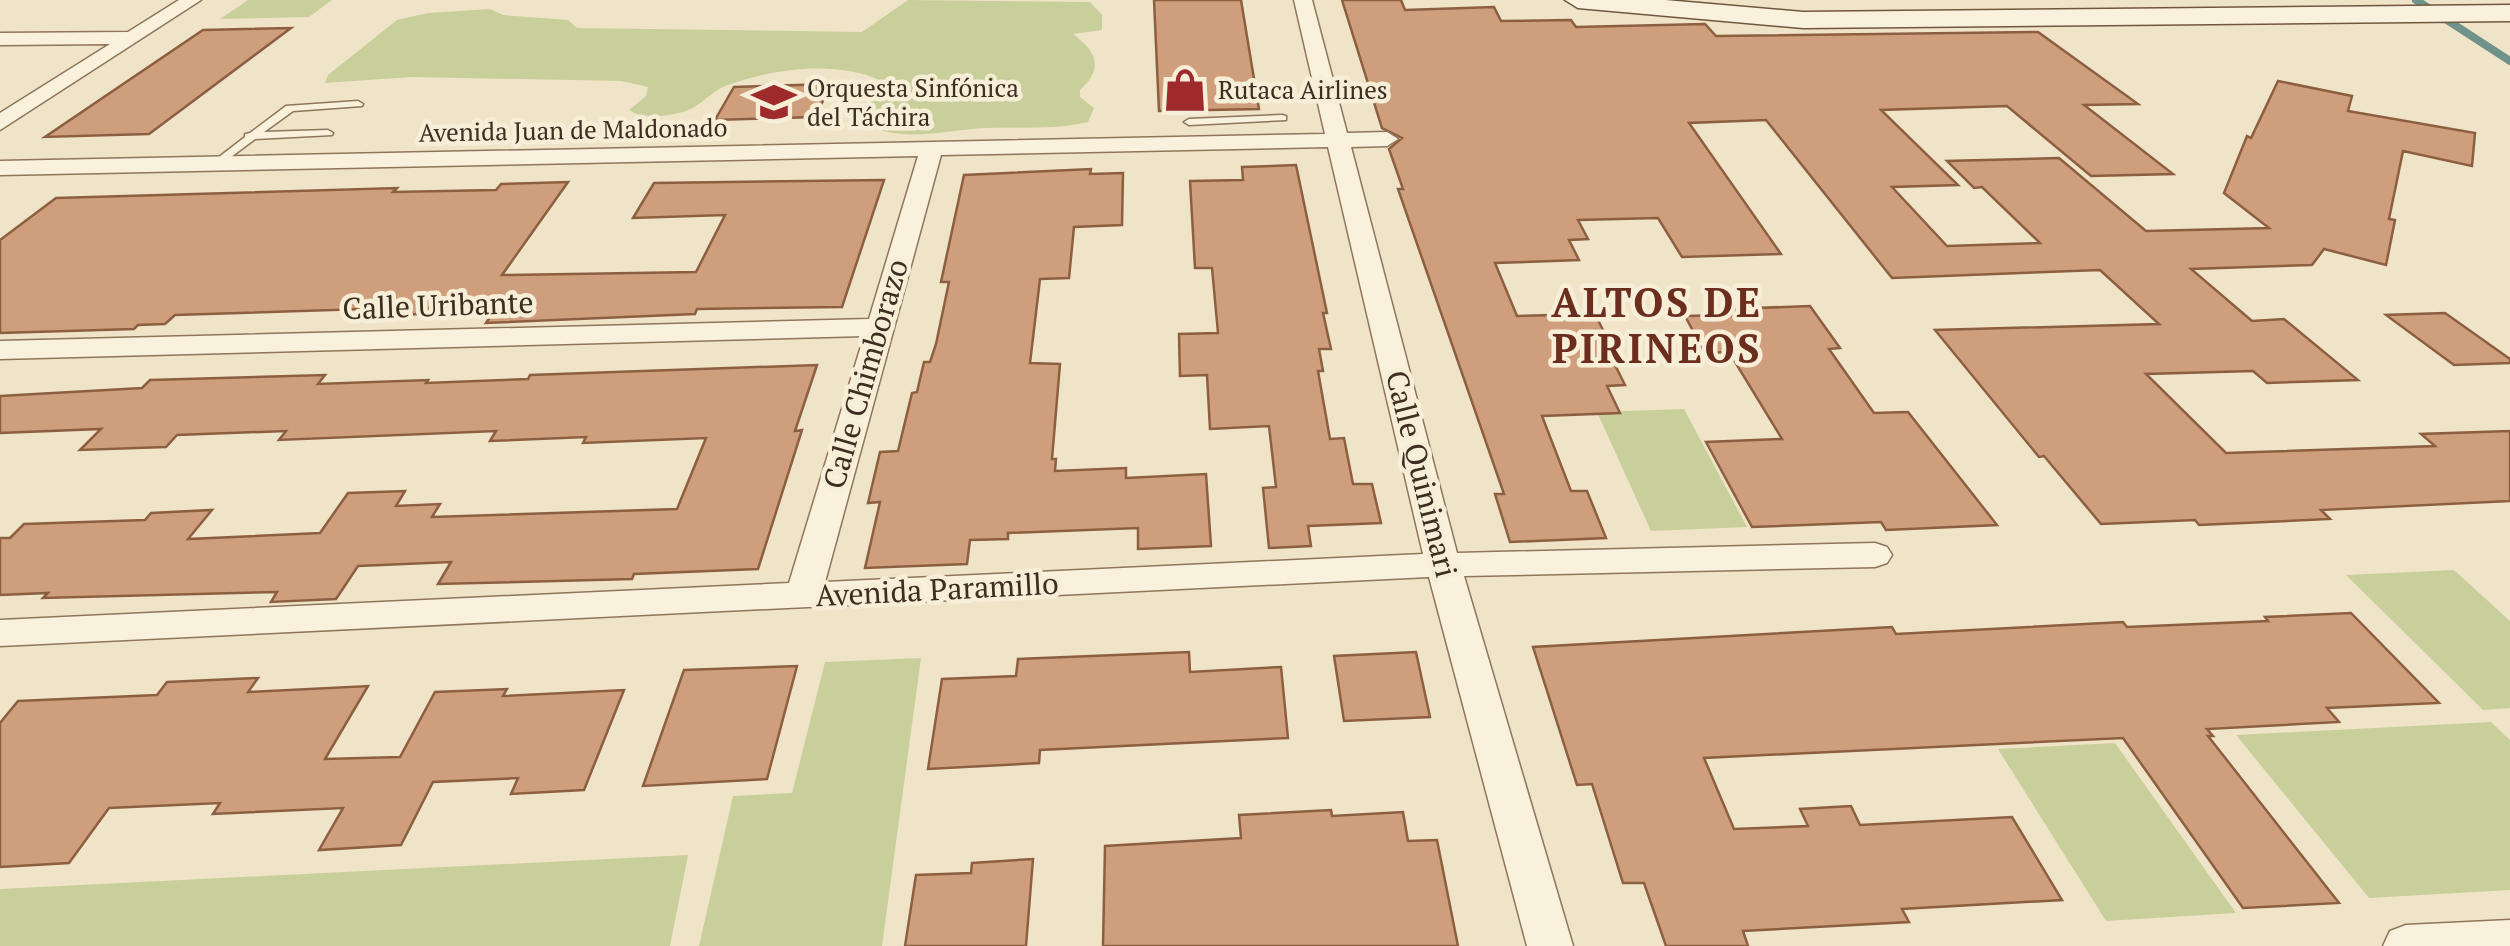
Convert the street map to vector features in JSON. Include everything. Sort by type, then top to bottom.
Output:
[{"type":"main road","points":[[1578,0],[1803,20],[2317,0]]},
{"type":"main road","points":[[1752,0],[1864,5],[2034,1],[2067,7],[2098,20],[2498,13]]},
{"type":"street","points":[[0,123],[192,0]]},
{"type":"street","name":"Calle Quinimari","points":[[1303,0],[1443,565],[1550,946]]},
{"type":"street","points":[[0,39],[132,38]]},
{"type":"street","name":"Avenida Juan de Maldonado","points":[[0,168],[1387,139]]},
{"type":"street","name":"Calle Chimborazo","points":[[803,597],[931,151]]},
{"type":"street","name":"Calle Uribante","points":[[0,350],[879,327]]},
{"type":"street","name":"Avenida Paramillo","points":[[0,633],[1443,565],[1875,555]]},
{"type":"street","points":[[2406,946],[2510,940]]},
{"type":"lane","points":[[215,164],[290,108],[358,104]]},
{"type":"lane","points":[[1189,122],[1282,118]]},
{"type":"lane","points":[[249,136],[328,134]]},
{"type":"green space","points":[[248,0],[332,0],[309,17],[220,19]]},
{"type":"green space","points":[[908,0],[1090,2],[1102,15],[1102,30],[1073,34],[1088,47],[1095,60],[1088,82],[1080,90],[1080,97],[1094,108],[1088,122],[893,133],[862,123],[866,105],[883,92],[879,80],[824,69],[784,71],[745,79],[719,89],[689,109],[653,116],[629,110],[646,96],[648,87],[621,81],[411,77],[325,83],[328,75],[397,20],[428,13],[490,9],[503,15],[568,20],[577,28],[862,32]]},
{"type":"green space","points":[[1684,409],[1747,527],[1651,531],[1597,412]]},
{"type":"green space","points":[[2454,570],[2510,621],[2510,708],[2483,710],[2346,575]]},
{"type":"green space","points":[[921,658],[882,946],[699,946],[733,796],[792,793],[825,662]]},
{"type":"green space","points":[[2491,722],[2510,740],[2510,890],[2369,898],[2236,735]]},
{"type":"green space","points":[[2115,743],[2236,913],[2106,921],[1998,749]]},
{"type":"green space","points":[[688,855],[670,946],[0,946],[0,889]]},
{"type":"building","points":[[1154,0],[1241,0],[1259,109],[1159,111]]},
{"type":"building","points":[[1342,0],[1401,0],[1405,10],[1494,7],[1501,21],[1571,20],[1576,27],[1705,24],[1716,36],[2038,32],[2138,104],[2084,105],[2173,174],[2091,176],[2007,106],[1881,110],[1958,185],[1892,187],[1947,246],[2040,243],[1982,187],[1974,188],[1947,161],[2059,158],[2146,231],[2269,228],[2224,193],[2247,136],[2251,138],[2278,81],[2352,96],[2348,111],[2475,133],[2472,166],[2403,151],[2389,219],[2395,220],[2386,265],[2324,249],[2312,265],[2191,269],[2252,321],[2284,319],[2358,380],[2267,383],[2253,371],[2146,374],[2226,453],[2435,446],[2421,434],[2510,431],[2510,501],[2321,510],[2330,519],[2199,525],[2195,520],[2101,524],[2044,456],[2039,457],[1935,330],[2159,324],[2100,270],[1892,278],[1766,120],[1689,123],[1781,254],[1682,257],[1658,218],[1578,220],[1588,239],[1569,240],[1579,260],[1495,263],[1517,316],[1595,314],[1625,385],[1607,386],[1620,413],[1542,416],[1571,491],[1587,491],[1606,538],[1510,542],[1495,494],[1504,494],[1398,189],[1403,189],[1389,149],[1402,138],[1382,128]]},
{"type":"building","points":[[291,28],[149,134],[45,137],[203,30]]},
{"type":"building","name":"Orquesta Sinfónica del Táchira","points":[[830,84],[816,117],[715,120],[734,87]]},
{"type":"building","points":[[1296,165],[1327,313],[1323,313],[1331,349],[1319,349],[1323,371],[1318,371],[1330,439],[1344,438],[1353,484],[1372,484],[1381,523],[1308,526],[1311,546],[1269,548],[1263,488],[1276,487],[1269,426],[1210,429],[1207,375],[1180,376],[1179,334],[1218,333],[1212,268],[1195,268],[1190,181],[1243,180],[1242,167]]},
{"type":"building","points":[[1091,169],[1090,174],[1123,173],[1122,225],[1074,227],[1069,278],[1040,279],[1030,363],[1060,364],[1052,459],[1056,459],[1055,471],[1126,468],[1126,478],[1206,474],[1211,546],[1138,549],[1138,528],[1008,533],[1008,539],[970,540],[967,564],[865,568],[880,502],[868,503],[880,452],[898,451],[912,393],[917,392],[924,362],[930,362],[936,344],[949,282],[941,282],[964,175]]},
{"type":"building","points":[[884,180],[842,307],[697,309],[695,314],[486,323],[499,304],[430,306],[425,314],[389,315],[395,308],[175,315],[165,324],[138,325],[134,329],[0,333],[0,240],[56,198],[397,188],[393,192],[496,190],[501,184],[568,182],[502,275],[696,272],[725,215],[633,218],[654,183]]},
{"type":"building","points":[[1810,306],[1840,348],[1829,349],[1874,413],[1908,412],[1997,525],[1886,530],[1881,522],[1752,527],[1706,442],[1782,439],[1729,352],[1705,353],[1685,316],[1733,315],[1730,309]]},
{"type":"building","points":[[2445,313],[2510,359],[2510,363],[2454,365],[2386,315]]},
{"type":"building","points":[[817,365],[795,431],[802,430],[758,569],[634,574],[632,579],[438,584],[451,562],[358,566],[336,599],[271,602],[277,592],[43,598],[48,593],[0,595],[0,538],[10,538],[24,524],[145,520],[151,513],[212,510],[188,539],[320,533],[348,493],[405,491],[396,506],[440,504],[432,517],[677,509],[706,438],[583,443],[586,437],[490,441],[496,431],[279,440],[286,431],[177,435],[166,447],[80,450],[101,429],[0,433],[0,396],[142,388],[150,380],[325,375],[318,384],[428,380],[426,383],[528,379],[530,375]]},
{"type":"building","points":[[2351,613],[2439,703],[2327,708],[2339,722],[2207,729],[2213,736],[2208,736],[2339,903],[2243,908],[2123,738],[1704,758],[1734,829],[1808,826],[1800,809],[1851,806],[1860,825],[2012,817],[2062,900],[1902,909],[1909,922],[1743,931],[1748,946],[1666,946],[1644,883],[1623,883],[1592,784],[1577,785],[1533,647],[1892,627],[1896,634],[2123,622],[2127,627]]},
{"type":"building","points":[[1189,652],[1190,672],[1281,667],[1288,738],[1040,750],[1039,763],[928,769],[942,679],[1016,676],[1018,659]]},
{"type":"building","points":[[1416,652],[1430,717],[1344,721],[1334,656]]},
{"type":"building","points":[[797,666],[767,779],[643,786],[684,670]]},
{"type":"building","points":[[258,678],[248,692],[368,686],[325,759],[400,757],[435,692],[507,689],[503,696],[624,690],[584,790],[511,794],[518,778],[433,782],[401,845],[319,850],[343,808],[213,814],[220,803],[109,808],[69,863],[0,867],[0,723],[18,701],[157,695],[167,682]]},
{"type":"building","points":[[1331,810],[1332,816],[1403,812],[1408,841],[1437,840],[1458,946],[1103,946],[1105,846],[1241,838],[1239,815]]},
{"type":"building","points":[[1033,859],[1026,946],[905,946],[916,875],[971,873],[972,863]]},
{"type":"waterway","points":[[2416,0],[2510,61]]},
{"type":"place","name":"Rutaca Airlines","points":[[1185,90]]},
{"type":"place","name":"Orquesta Sinfónica del Táchira","points":[[774,102]]},
{"type":"district","name":"ALTOS DE PIRINEOS","points":[[1657,326]]}]
